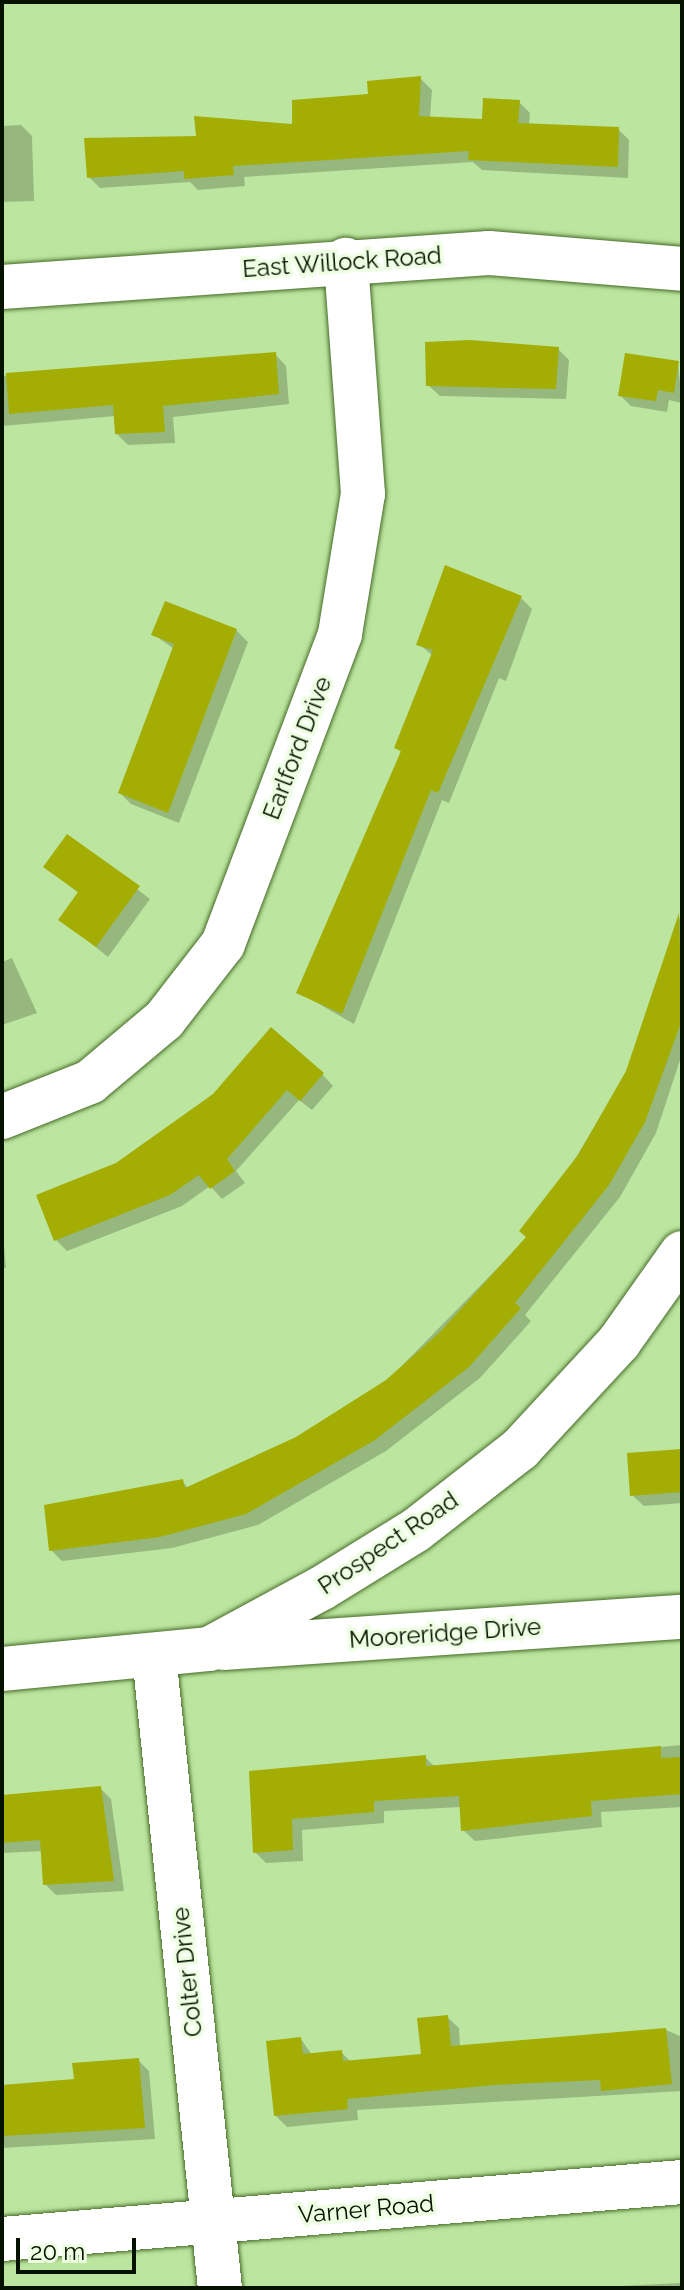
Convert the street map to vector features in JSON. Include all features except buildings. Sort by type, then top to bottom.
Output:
[{"type":"street","name":"East Willock Road","points":[[2,287],[346,260],[489,253],[682,269]]},
{"type":"street","name":"Earlford Drive","points":[[2,1117],[90,1082],[164,1020],[223,944],[340,634],[363,494],[346,260]]},
{"type":"street","name":"Prospect Road","points":[[2,1669],[209,1649],[416,1530],[520,1449],[619,1342],[682,1253]]},
{"type":"street","name":"Mooreridge Drive","points":[[209,1649],[682,1617]]},
{"type":"street","name":"Colter Drive","points":[[154,1655],[220,2288]]},
{"type":"street","name":"Varner Road","points":[[2,2239],[682,2182]]}]
